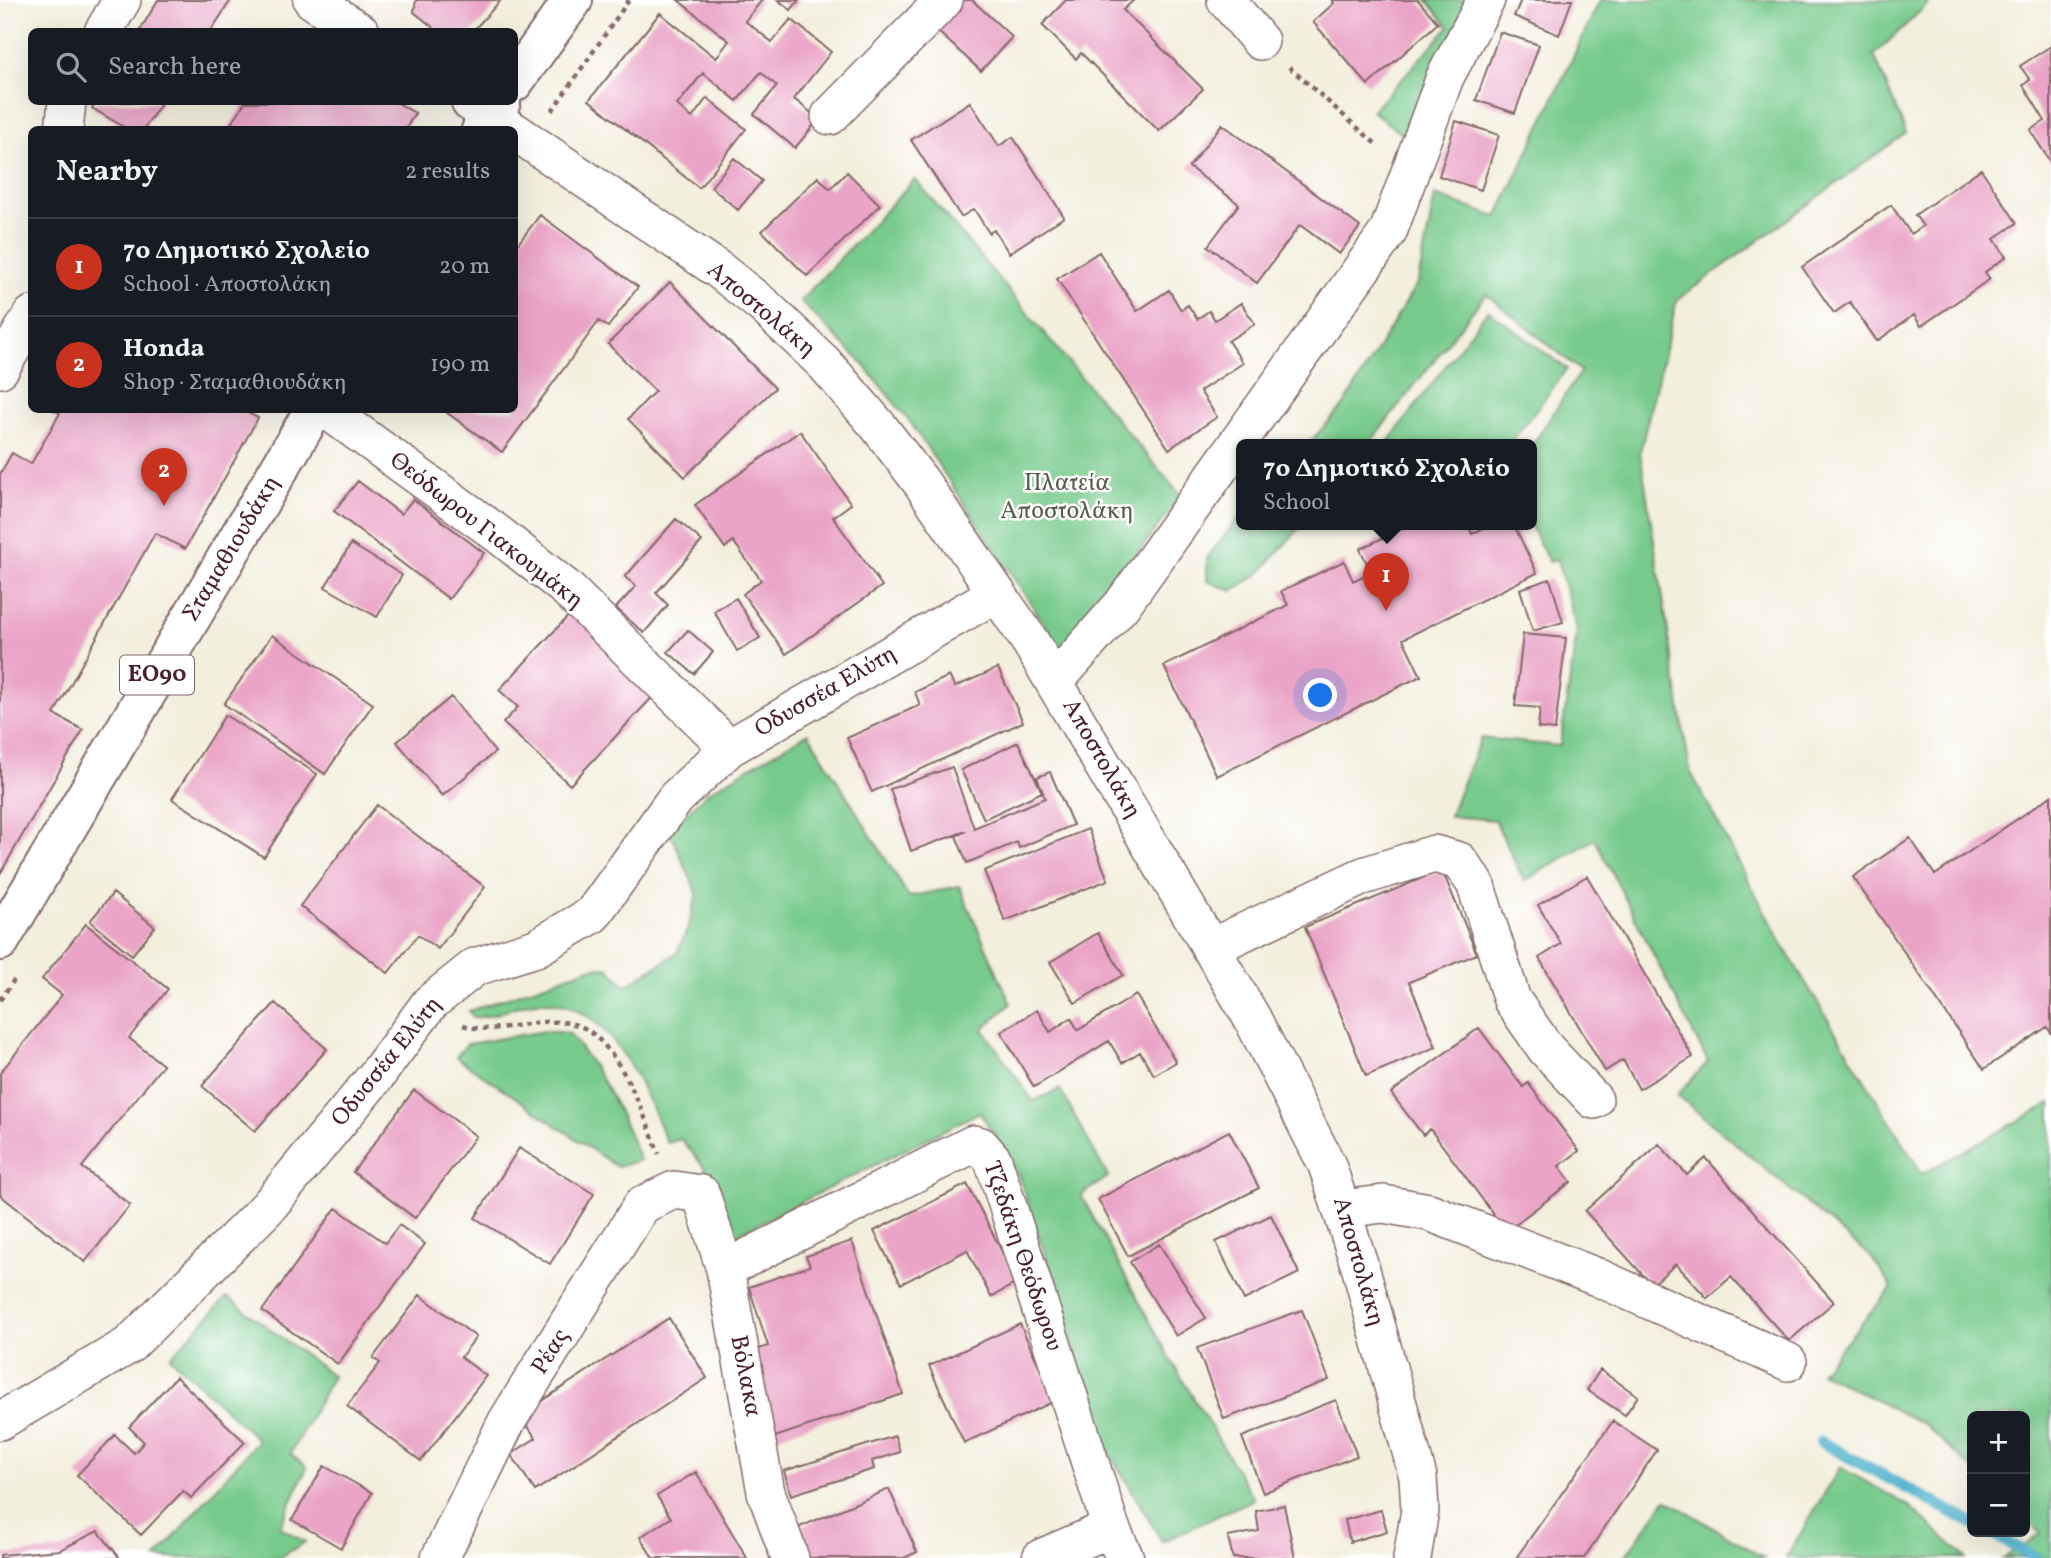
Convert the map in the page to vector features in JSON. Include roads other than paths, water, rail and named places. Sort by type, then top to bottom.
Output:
[{"type":"main road","points":[[518,76],[573,0]]},
{"type":"main road","name":"Σταμαθιουδάκη","points":[[0,941],[312,413]]},
{"type":"street","points":[[105,28],[121,0]]},
{"type":"street","points":[[313,0],[359,18]]},
{"type":"street","points":[[831,116],[944,0]]},
{"type":"street","points":[[1226,0],[1260,41]]},
{"type":"street","points":[[1240,439],[1388,232],[1445,77],[1486,0]]},
{"type":"street","points":[[64,126],[67,105]]},
{"type":"street","name":"Αποστολάκη","points":[[518,133],[719,271],[778,319],[824,363],[879,427],[997,593],[1055,681],[1287,1080],[1327,1166],[1343,1209],[1418,1477],[1420,1510],[1412,1558]]},
{"type":"street","points":[[0,369],[28,322]]},
{"type":"street","name":"Θεόδωρου Γιακουμάκη","points":[[331,413],[498,534],[566,588],[729,748]]},
{"type":"street","points":[[1055,681],[1122,605],[1236,445]]},
{"type":"street","name":"Οδυσσέα Ελύτη","points":[[0,1421],[129,1345],[267,1209],[376,1076],[430,1003],[475,967],[536,948],[592,915],[676,798],[729,748],[997,593]]},
{"type":"street","points":[[1210,948],[1363,876],[1434,854],[1459,861],[1475,883],[1512,1000],[1546,1049],[1594,1100]]},
{"type":"street","name":"Τζεδάκη Θεόδωρου","points":[[724,1269],[973,1144],[981,1146],[993,1160],[1118,1543]]},
{"type":"street","name":"Βόλακα","points":[[687,1192],[724,1269],[766,1492],[790,1558]]},
{"type":"street","name":"Ρέας","points":[[445,1554],[507,1422],[642,1205],[687,1192]]},
{"type":"street","points":[[1343,1209],[1382,1204],[1429,1212],[1597,1277],[1788,1362]]},
{"type":"street","points":[[1041,1558],[1118,1543]]},
{"type":"waterway","points":[[1821,1442],[1967,1520]]},
{"type":"waterway","points":[[1998,1537],[2036,1558]]},
{"type":"place","name":"Honda","points":[[164,506]]},
{"type":"place","name":"7ο Δημοτικό Σχολείο","points":[[1386,611]]},
{"type":"park label","name":"Πλατεία Αποστολάκη","points":[[1067,498]]}]
